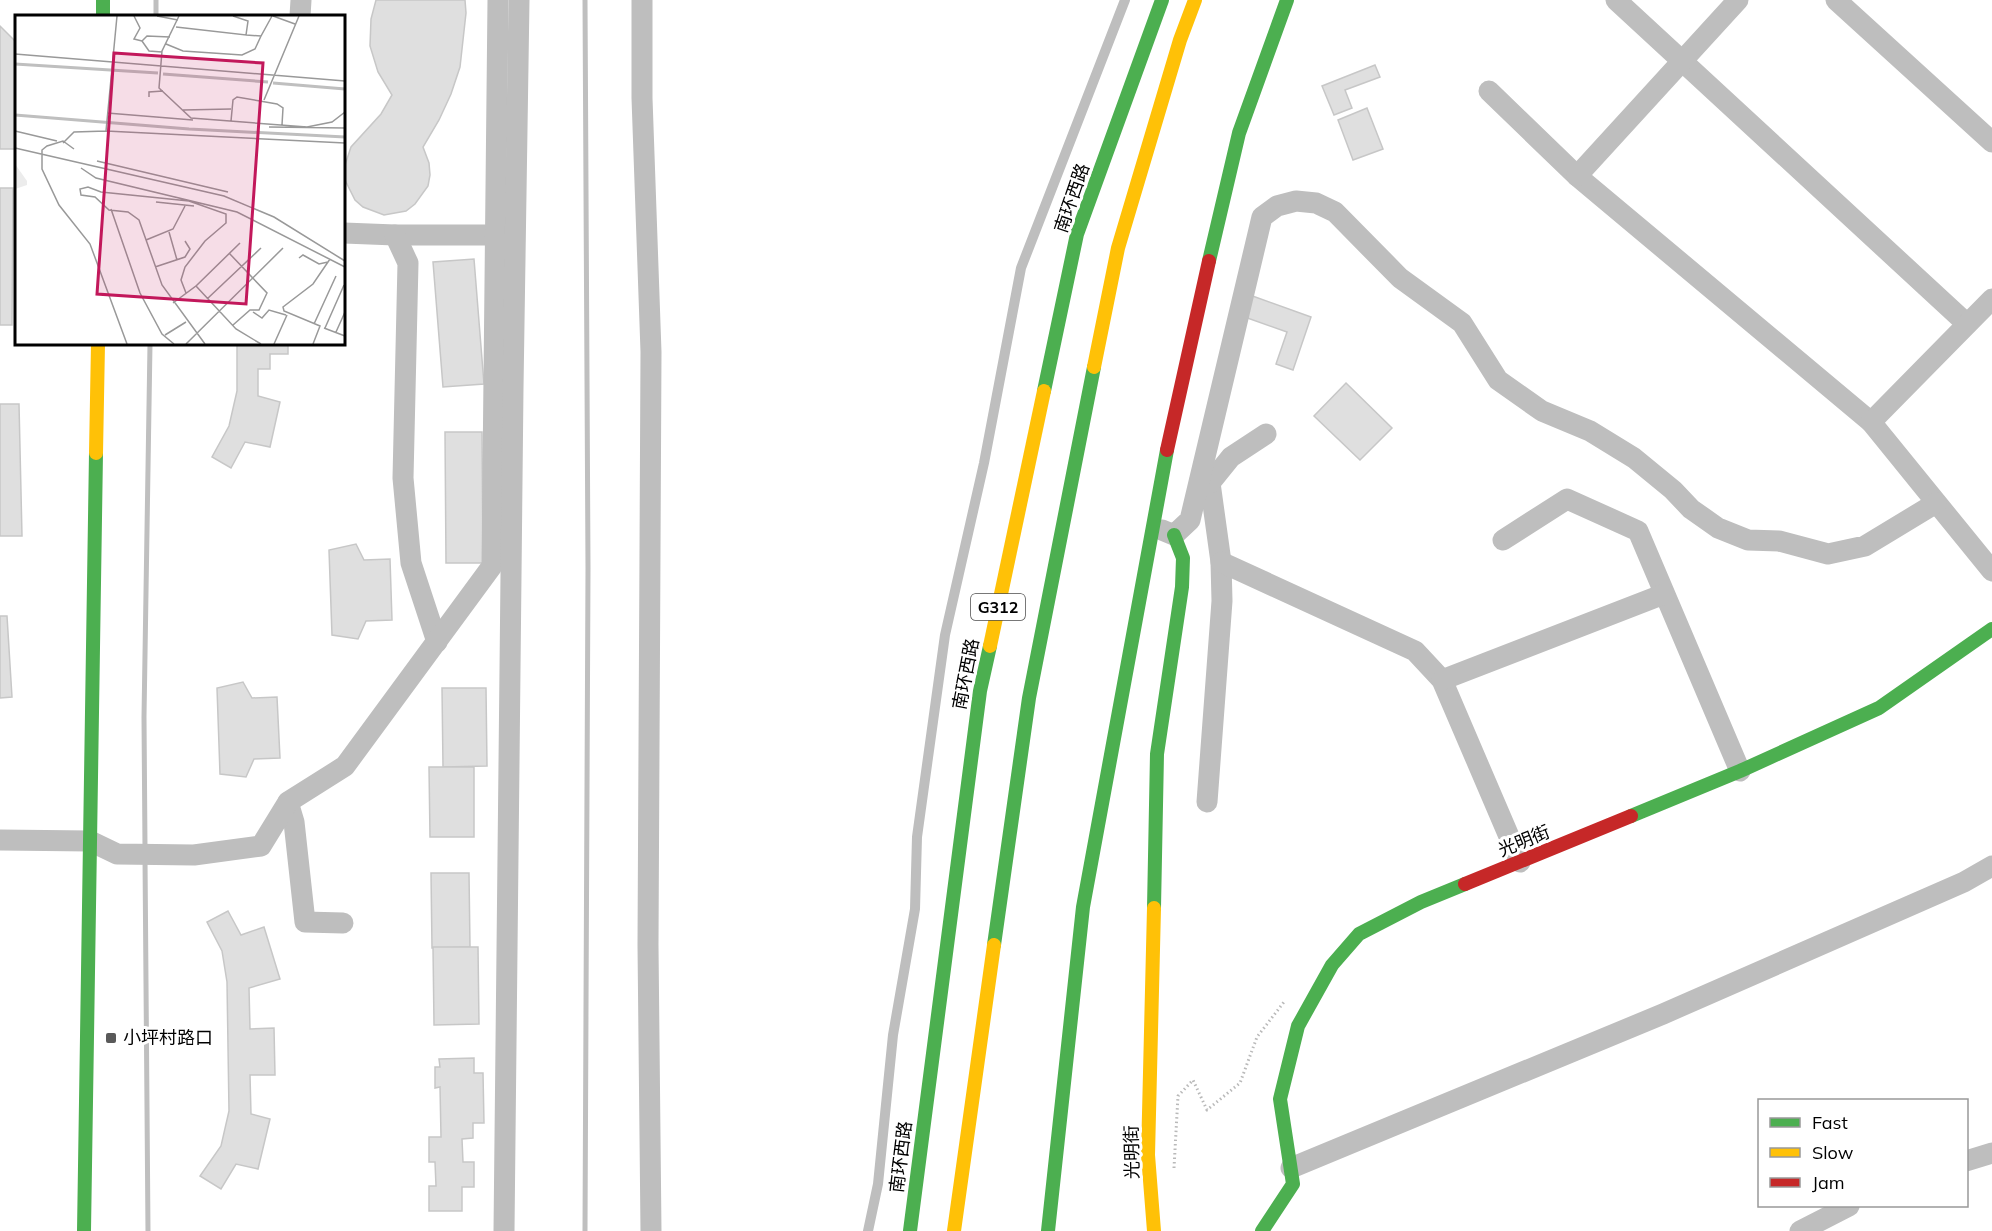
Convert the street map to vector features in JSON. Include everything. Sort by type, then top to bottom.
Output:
[{"type":"main road","name":"南环西路","points":[[910,1231],[980,690],[1077,234],[1162,0]]},
{"type":"main road","name":"G312","points":[[954,1231],[1024,733],[1038,652],[1118,248],[1180,40],[1195,0]]},
{"type":"main road","points":[[1048,1231],[1083,907],[1173,415],[1239,133],[1287,0]]},
{"type":"main road","points":[[84,1231],[98,345]]},
{"type":"main road","name":"光明街","points":[[1154,1231],[1148,1155],[1157,765],[1182,587],[1183,558],[1174,535]]},
{"type":"main road","name":"光明街","points":[[1262,1231],[1293,1184],[1280,1099],[1299,1026],[1332,964],[1359,934],[1421,902],[1740,771],[1879,708],[1992,629]]},
{"type":"main road","points":[[1035,1231],[1065,1087]]},
{"type":"street","points":[[300,15],[301,0]]},
{"type":"street","points":[[0,840],[90,841],[117,854],[195,855],[261,846],[288,802],[345,766],[492,566],[498,0]]},
{"type":"street","points":[[504,1231],[512,400],[519,0]]},
{"type":"street","points":[[642,0],[642,98],[651,352],[648,933],[651,1231]]},
{"type":"street","points":[[1616,0],[1967,324]]},
{"type":"street","points":[[1577,176],[1738,0]]},
{"type":"street","points":[[1836,0],[1992,142]]},
{"type":"street","points":[[1489,91],[1577,176],[1871,422],[1992,571]]},
{"type":"street","points":[[1153,527],[1174,535],[1190,520],[1205,481],[1262,217],[1277,206],[1306,201],[1335,212],[1400,278],[1462,323],[1498,380],[1542,411],[1590,431],[1634,458],[1661,479],[1691,509],[1718,528],[1748,540],[1779,541],[1828,554],[1865,546],[1936,503]]},
{"type":"street","points":[[345,233],[496,235]]},
{"type":"street","points":[[395,235],[408,263],[403,478],[411,563],[437,642]]},
{"type":"street","points":[[1871,422],[1992,299]]},
{"type":"street","points":[[1205,481],[1231,457],[1266,434]]},
{"type":"street","points":[[1205,481],[1221,562],[1222,602],[1207,802]]},
{"type":"street","points":[[1503,540],[1567,499],[1638,531],[1740,771]]},
{"type":"street","points":[[1221,562],[1415,651],[1442,680],[1520,862]]},
{"type":"street","points":[[1442,680],[1664,594]]},
{"type":"street","points":[[288,802],[294,822],[305,922],[344,923]]},
{"type":"street","points":[[1291,1168],[1664,1014],[1953,887],[1992,866]]},
{"type":"street","points":[[1968,1160],[1992,1153]]},
{"type":"street","points":[[1800,1231],[1847,1207]]},
{"type":"lane","points":[[868,1231],[878,1184],[893,1035],[915,909],[917,837],[945,635],[984,463],[1022,268],[1125,0]]},
{"type":"path","points":[[1173,1174],[1178,1096],[1193,1080],[1207,1110],[1240,1083],[1257,1037],[1288,999]]},
{"type":"building","points":[[376,0],[465,0],[466,13],[460,67],[439,120],[423,147],[429,163],[428,186],[415,204],[406,211],[384,215],[363,207],[355,200],[345,180],[345,165],[351,147],[381,114],[392,95],[378,72],[370,46],[371,19]]},
{"type":"building","points":[[0,26],[15,41],[15,149],[0,149]]},
{"type":"building","points":[[1375,65],[1380,77],[1345,90],[1352,108],[1334,115],[1322,86]]},
{"type":"building","points":[[1367,108],[1383,149],[1353,160],[1338,120]]},
{"type":"building","points":[[0,188],[13,188],[12,325],[0,325]]},
{"type":"building","points":[[474,259],[484,384],[443,387],[433,262]]},
{"type":"building","points":[[1247,294],[1311,317],[1293,370],[1276,364],[1287,332],[1239,315]]},
{"type":"building","points":[[237,345],[288,345],[288,354],[270,354],[270,369],[258,369],[258,396],[280,402],[270,447],[245,442],[231,468],[212,457],[229,426],[237,391]]},
{"type":"building","points":[[1346,383],[1392,428],[1360,460],[1314,416]]},
{"type":"building","points":[[0,404],[19,404],[22,536],[0,536]]},
{"type":"building","points":[[445,432],[482,432],[483,563],[446,563]]},
{"type":"building","points":[[356,544],[364,560],[390,559],[392,620],[366,621],[358,639],[332,635],[329,550]]},
{"type":"building","points":[[0,616],[7,616],[12,697],[0,698]]},
{"type":"building","points":[[243,682],[252,698],[277,697],[280,758],[254,759],[246,777],[220,774],[217,688]]},
{"type":"building","points":[[442,688],[486,688],[487,766],[443,767]]},
{"type":"building","points":[[429,767],[474,767],[474,837],[430,837]]},
{"type":"building","points":[[431,873],[469,873],[470,947],[432,948]]},
{"type":"building","points":[[228,911],[241,935],[264,927],[280,979],[249,988],[250,1029],[274,1028],[275,1075],[250,1075],[251,1114],[270,1119],[258,1169],[236,1164],[221,1189],[200,1176],[221,1146],[229,1111],[227,982],[222,951],[207,922]]},
{"type":"building","points":[[433,947],[478,947],[479,1024],[434,1025]]},
{"type":"building","points":[[474,1058],[474,1073],[483,1073],[484,1123],[473,1123],[473,1138],[462,1139],[463,1162],[474,1162],[474,1187],[462,1187],[462,1211],[429,1211],[429,1186],[436,1186],[435,1162],[429,1162],[429,1137],[441,1137],[440,1087],[435,1088],[435,1067],[440,1067],[439,1059]]},
{"type":"waterway","points":[[156,0],[156,15]]},
{"type":"waterway","points":[[585,0],[588,568],[585,1231]]},
{"type":"waterway","points":[[145,848],[144,717],[150,345]]},
{"type":"waterway","points":[[145,858],[148,1231]]},
{"type":"traffic: fast","points":[[103,0],[103,15]]},
{"type":"traffic: fast","points":[[1044,391],[1077,234],[1162,0]]},
{"type":"traffic: fast","points":[[1209,261],[1239,133],[1287,0]]},
{"type":"traffic: fast","points":[[994,945],[1029,698],[1094,367]]},
{"type":"traffic: fast","points":[[1048,1231],[1083,907],[1167,450]]},
{"type":"traffic: fast","points":[[84,1231],[96,453]]},
{"type":"traffic: fast","points":[[1154,908],[1157,754],[1182,587],[1183,558],[1174,535]]},
{"type":"traffic: fast","points":[[1631,816],[1740,771],[1879,708],[1992,629]]},
{"type":"traffic: fast","points":[[910,1231],[980,691],[990,646]]},
{"type":"traffic: fast","points":[[1262,1231],[1293,1184],[1280,1099],[1298,1026],[1332,965],[1359,934],[1421,902],[1465,884]]},
{"type":"traffic: slow","points":[[1094,367],[1118,248],[1180,40],[1195,0]]},
{"type":"traffic: slow","points":[[96,453],[98,345]]},
{"type":"traffic: slow","points":[[990,646],[1044,391]]},
{"type":"traffic: slow","points":[[1154,908],[1148,1155],[1154,1231]]},
{"type":"traffic: slow","points":[[954,1231],[994,945]]},
{"type":"traffic: jam","points":[[1167,450],[1209,261]]},
{"type":"traffic: jam","points":[[1465,884],[1631,816]]},
{"type":"place","name":"小坪村路口","points":[[111,1038]]}]
